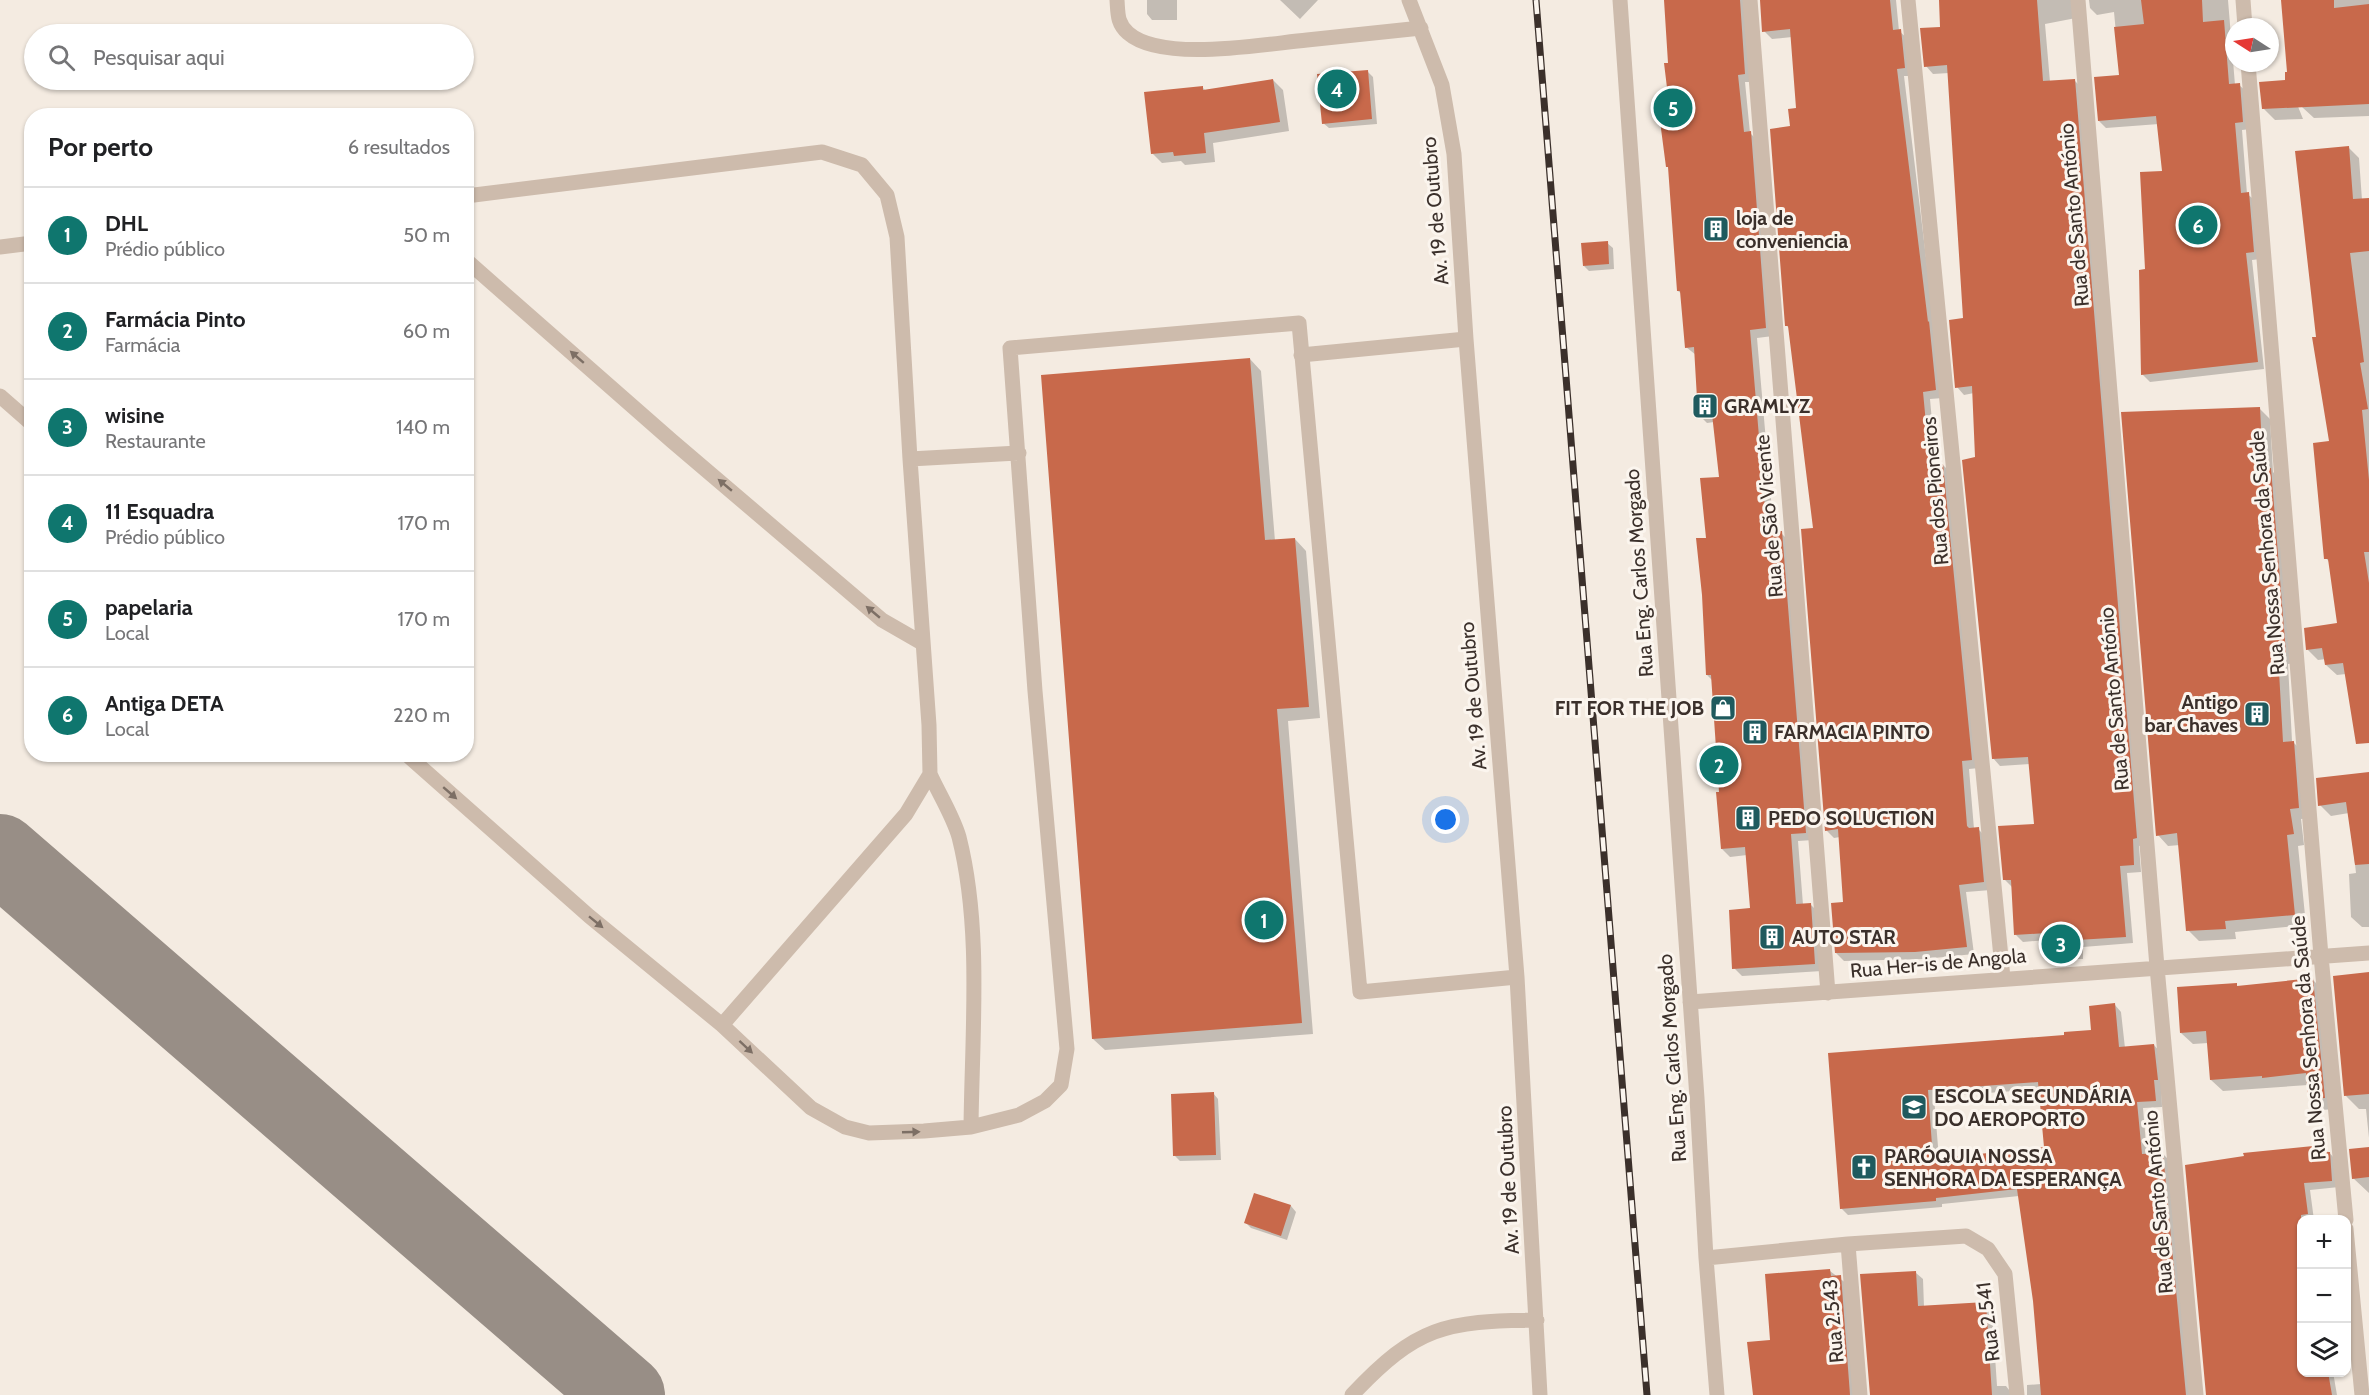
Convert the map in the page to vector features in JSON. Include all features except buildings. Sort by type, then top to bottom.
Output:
[{"type":"street","points":[[1117,0],[1118,22],[1130,34],[1169,48],[1210,50],[1421,28]]},
{"type":"street","name":"Av. 19 de Outubro","points":[[1409,0],[1442,85],[1454,154],[1466,339],[1517,977],[1540,1395]]},
{"type":"street","name":"Rua Eng. Carlos Morgado","points":[[1620,0],[1717,1395]]},
{"type":"street","name":"Rua de São Vicente","points":[[1750,0],[1828,993]]},
{"type":"street","name":"Rua dos Pioneiros","points":[[1908,0],[2002,978]]},
{"type":"street","name":"Rua de Santo António","points":[[2078,0],[2157,967],[2196,1395]]},
{"type":"street","points":[[2242,0],[2244,18]]},
{"type":"street","name":"Rua Nossa Senhora da Saúde","points":[[2249,72],[2321,956],[2346,1215]]},
{"type":"street","points":[[474,195],[822,152],[862,165],[887,195],[897,237],[929,725],[930,774],[958,835],[969,894],[973,971],[971,1126]]},
{"type":"street","points":[[0,247],[24,244]]},
{"type":"street","points":[[474,267],[672,441],[882,620],[922,643]]},
{"type":"street","points":[[415,762],[589,916],[722,1025],[811,1108],[845,1127],[869,1133],[971,1126],[1019,1115],[1045,1101],[1060,1085],[1067,1048],[1035,691],[1010,348],[1299,323],[1360,992],[1517,977]]},
{"type":"street","points":[[1301,355],[1466,339]]},
{"type":"street","points":[[0,396],[24,417]]},
{"type":"street","points":[[910,459],[1019,453]]},
{"type":"street","points":[[722,1025],[906,814],[930,774]]},
{"type":"street","name":"Rua Her-is de Angola","points":[[1690,1002],[2369,953]]},
{"type":"street","name":"Rua 2.541","points":[[1848,1244],[1966,1236],[1988,1249],[2005,1274],[2017,1395]]},
{"type":"street","points":[[1706,1258],[1848,1244]]},
{"type":"street","name":"Rua 2.543","points":[[1848,1244],[1860,1395]]},
{"type":"street","points":[[2350,1269],[2362,1395]]},
{"type":"street","points":[[1352,1395],[1395,1353],[1428,1333],[1452,1325],[1479,1321],[1537,1320]]},
{"type":"taxiway","points":[[0,854],[625,1395]]},
{"type":"railway","points":[[1536,0],[1647,1395]]},
{"type":"place","name":"11 Esquadra","points":[[1337,89]]},
{"type":"place","name":"papelaria","points":[[1673,108]]},
{"type":"place","name":"Antiga DETA","points":[[2198,225]]},
{"type":"place","name":"loja de conveniencia","points":[[1716,229]]},
{"type":"place","name":"GRAMLYZ","points":[[1705,406]]},
{"type":"place","name":"FIT FOR THE JOB","points":[[1723,708]]},
{"type":"place","name":"Antigo bar Chaves","points":[[2257,714]]},
{"type":"place","name":"FARMACIA PINTO","points":[[1755,732]]},
{"type":"place","name":"Farmácia Pinto","points":[[1719,765]]},
{"type":"place","name":"PEDO SOLUCTION","points":[[1748,818]]},
{"type":"place","name":"DHL","points":[[1264,920]]},
{"type":"place","name":"AUTO STAR","points":[[1772,937]]},
{"type":"place","name":"wisine","points":[[2061,944]]},
{"type":"place","name":"ESCOLA SECUNDÁRIA DO AEROPORTO","points":[[1914,1107]]},
{"type":"place","name":"PARÓQUIA NOSSA SENHORA DA ESPERANÇA","points":[[1864,1167]]}]
